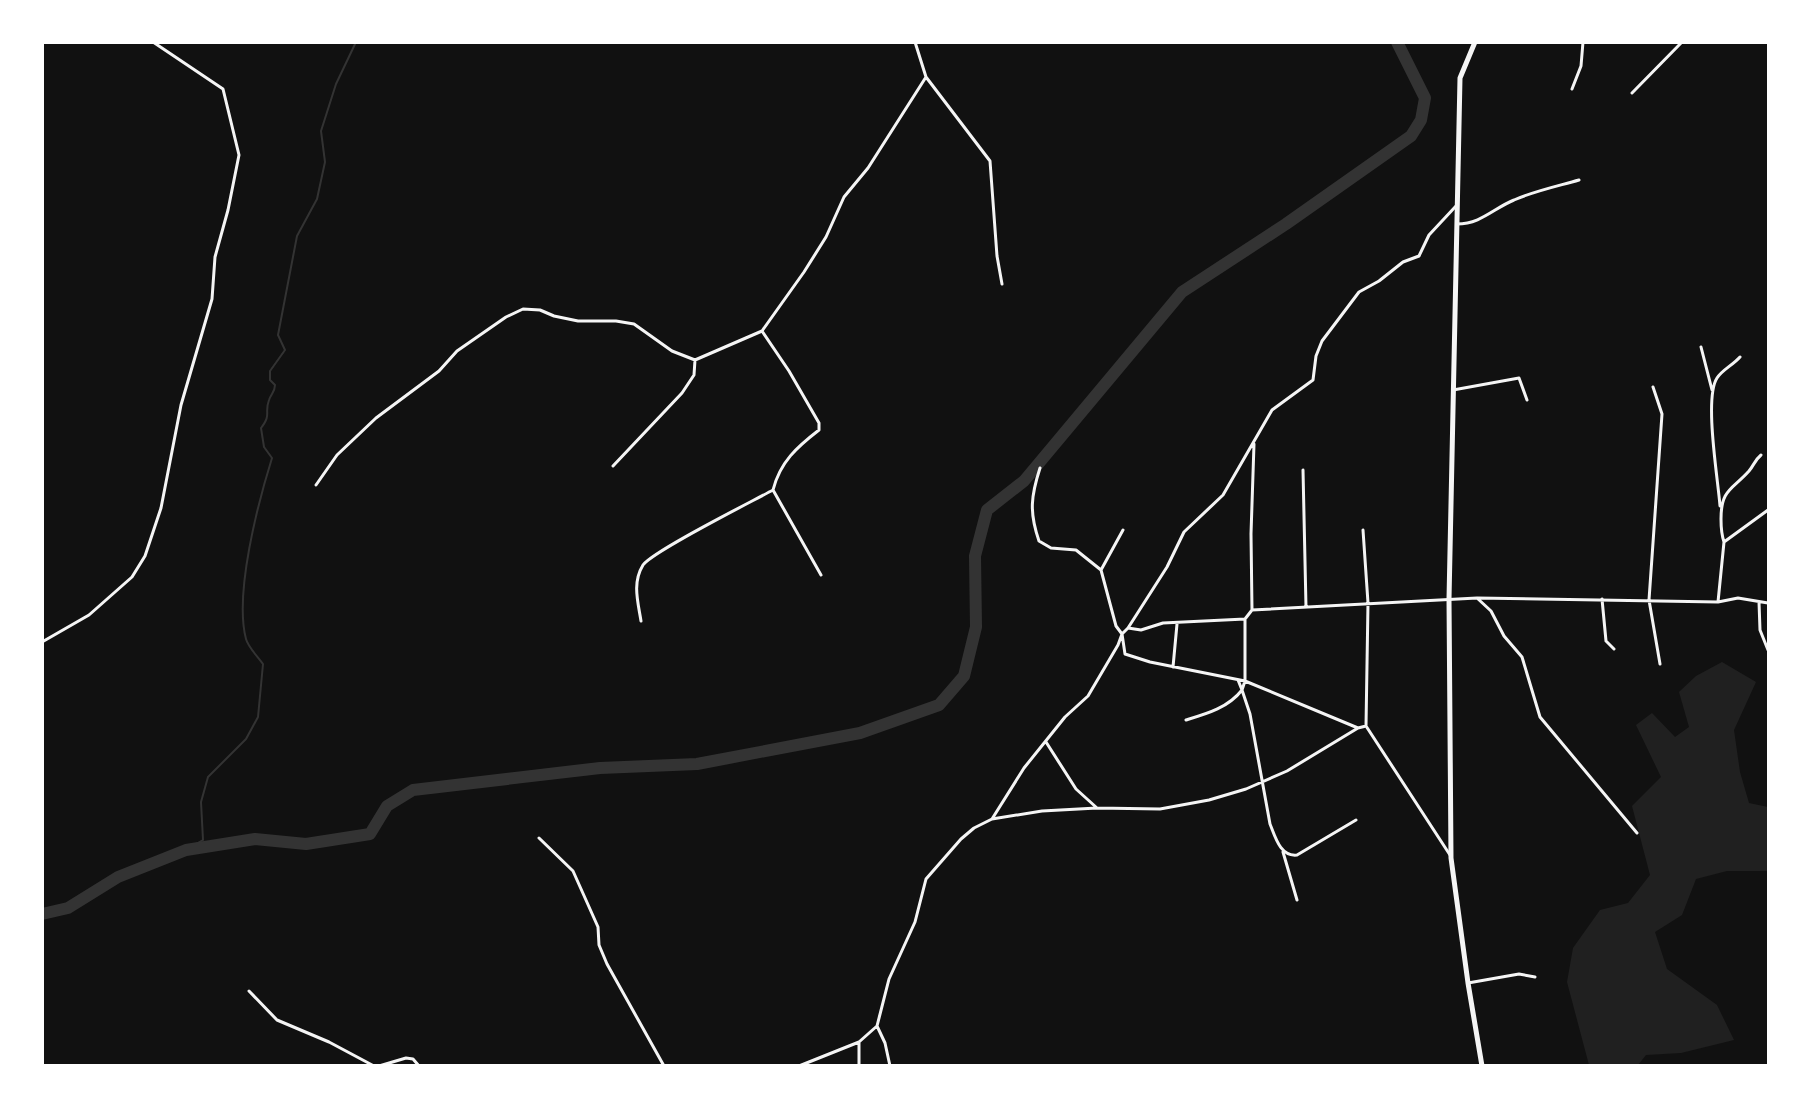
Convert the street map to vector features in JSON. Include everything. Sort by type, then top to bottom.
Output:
[{"type":"highway","points":[[1475,42],[1460,78],[1449,599],[1451,858],[1468,983],[1482,1066]]},
{"type":"street","points":[[42,642],[89,615],[116,594],[132,577],[145,556],[161,508],[181,405],[190,383],[212,299],[216,257],[239,154],[223,89],[153,42]]},
{"type":"street","points":[[915,42],[926,77],[990,161],[997,256],[1002,284]]},
{"type":"street","points":[[1572,89],[1580,66],[1582,42]]},
{"type":"street","points":[[1632,93],[1682,42]]},
{"type":"street","points":[[316,485],[337,455],[376,418],[439,371],[457,351],[506,317],[523,309],[540,310],[554,316],[578,320],[616,320],[634,324],[672,351],[695,360],[762,331],[826,237],[844,197],[868,168],[926,77]]},
{"type":"street","points":[[1456,224],[1466,224],[1486,217],[1513,200],[1579,180]]},
{"type":"street","points":[[992,820],[1024,768],[1065,717],[1088,696],[1118,645],[1122,634],[1128,628],[1167,567],[1184,532],[1223,495],[1272,410],[1313,380],[1316,356],[1322,342],[1359,292],[1379,281],[1403,262],[1419,256],[1429,235],[1456,206]]},
{"type":"street","points":[[641,621],[636,585],[644,564],[662,551],[773,490],[783,464],[795,449],[819,430],[819,423],[790,371],[762,331]]},
{"type":"street","points":[[1701,347],[1712,390]]},
{"type":"street","points":[[1718,602],[1724,542],[1720,533],[1720,506],[1710,409],[1712,390],[1718,377],[1740,357]]},
{"type":"street","points":[[613,466],[682,393],[694,375],[695,360]]},
{"type":"street","points":[[1452,390],[1519,378],[1527,400]]},
{"type":"street","points":[[1653,387],[1662,414],[1649,600],[1660,664]]},
{"type":"street","points":[[1186,720],[1218,709],[1235,699],[1242,690],[1245,681],[1245,618],[1252,610],[1251,534],[1254,443]]},
{"type":"street","points":[[1720,506],[1724,494],[1751,469],[1754,461],[1761,455]]},
{"type":"street","points":[[1040,468],[1032,494],[1034,528],[1039,541],[1051,548],[1076,550],[1101,570],[1116,626],[1122,634],[1125,654],[1173,667],[1245,681],[1358,728]]},
{"type":"street","points":[[1303,470],[1306,607]]},
{"type":"street","points":[[773,490],[822,575]]},
{"type":"street","points":[[1724,542],[1768,510]]},
{"type":"street","points":[[1101,570],[1123,530]]},
{"type":"street","points":[[1363,530],[1368,603],[1366,726],[1451,858]]},
{"type":"street","points":[[1252,610],[1477,598],[1718,602],[1738,598],[1768,603]]},
{"type":"street","points":[[1477,598],[1491,611],[1504,636],[1522,657],[1540,717],[1637,833]]},
{"type":"street","points":[[1602,599],[1606,641],[1614,650]]},
{"type":"street","points":[[1759,602],[1760,630],[1768,650]]},
{"type":"street","points":[[1128,628],[1141,630],[1163,624],[1245,618]]},
{"type":"street","points":[[1173,667],[1177,624]]},
{"type":"street","points":[[1238,680],[1250,714],[1270,824],[1283,851],[1297,900]]},
{"type":"street","points":[[890,1066],[885,1043],[878,1026],[889,979],[915,922],[926,879],[961,839],[974,828],[992,820],[1042,811],[1097,808],[1160,809],[1208,800],[1263,782],[1358,728],[1366,726]]},
{"type":"street","points":[[1046,742],[1076,789],[1097,808]]},
{"type":"street","points":[[1283,851],[1291,856],[1296,855],[1356,820]]},
{"type":"street","points":[[539,838],[573,870],[598,928],[599,946],[607,964],[664,1066]]},
{"type":"street","points":[[1468,983],[1519,974],[1535,977]]},
{"type":"street","points":[[250,991],[277,1020],[329,1042],[374,1066]]},
{"type":"street","points":[[799,1066],[859,1042],[878,1026]]},
{"type":"street","points":[[859,1042],[859,1066]]},
{"type":"street","points":[[379,1066],[406,1058],[413,1059],[419,1066]]},
{"type":"shaded area","points":[[1722,662],[1756,682],[1734,730],[1740,772],[1749,803],[1768,807],[1768,871],[1727,871],[1696,879],[1682,915],[1655,932],[1667,969],[1717,1005],[1734,1040],[1681,1053],[1646,1055],[1638,1065],[1589,1065],[1567,982],[1573,948],[1600,910],[1628,903],[1650,875],[1632,806],[1661,777],[1636,725],[1652,713],[1675,737],[1689,727],[1679,692],[1696,676]]},
{"type":"waterway","points":[[186,850],[203,840],[201,802],[208,777],[246,739],[258,717],[263,664],[246,639],[243,620],[243,598],[245,574],[254,523],[272,458],[264,447],[261,428],[266,420],[268,404],[275,387],[270,380],[270,371],[285,350],[278,335],[297,236],[317,199],[325,162],[321,131],[336,84],[356,42]]},
{"type":"waterway","points":[[42,914],[68,908],[118,877],[186,850],[255,839],[306,844],[370,834],[387,806],[413,790],[600,768],[697,764],[860,733],[939,705],[964,676],[976,627],[975,556],[987,510],[1024,481],[1182,292],[1286,224],[1411,136],[1421,120],[1425,98],[1397,42]]}]
